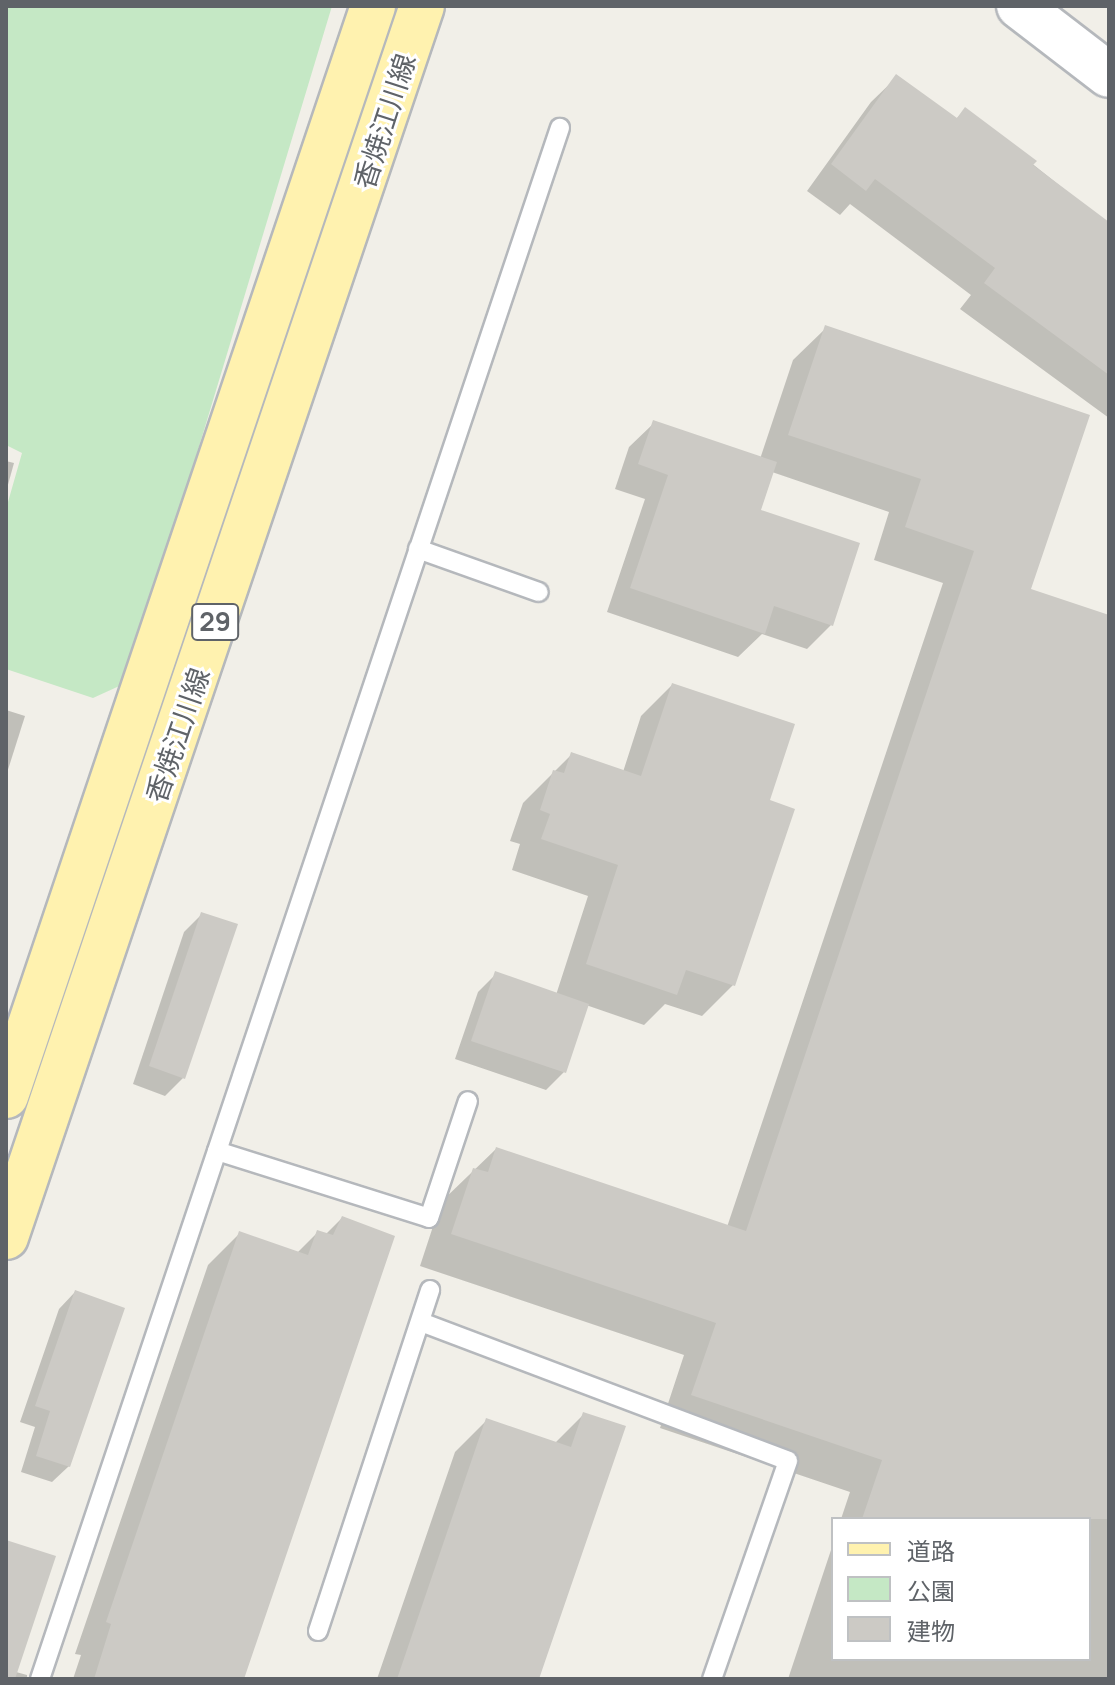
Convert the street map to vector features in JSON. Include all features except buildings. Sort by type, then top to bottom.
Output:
[{"type":"main road","name":"香焼江川線","points":[[6,1096],[373,6]]},
{"type":"main road","name":"香焼江川線","points":[[6,1237],[422,6]]},
{"type":"street","points":[[1019,6],[1109,75]]},
{"type":"lane","points":[[40,1679],[560,128]]},
{"type":"lane","points":[[418,549],[539,592]]},
{"type":"lane","points":[[217,1151],[429,1218],[468,1101]]},
{"type":"lane","points":[[318,1631],[430,1290]]},
{"type":"lane","points":[[421,1322],[788,1461],[712,1679]]},
{"type":"green space","points":[[6,6],[332,6],[128,682],[93,698],[6,669],[6,509],[22,453],[6,445]]}]
